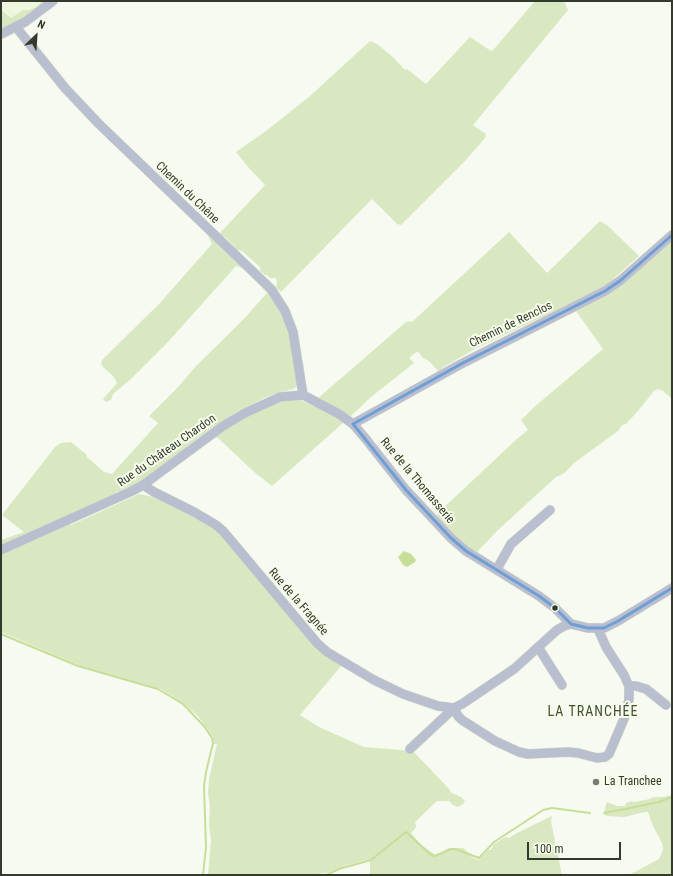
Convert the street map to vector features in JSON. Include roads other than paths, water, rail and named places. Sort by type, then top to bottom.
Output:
[{"type":"street","points":[[1,34],[35,16],[53,1]]},
{"type":"street","name":"Chemin du Chêne","points":[[16,27],[61,83],[99,124],[270,289],[285,311],[293,332],[302,395]]},
{"type":"street","name":"Chemin de Renclos","points":[[353,424],[461,364],[605,291],[621,280],[672,235]]},
{"type":"street","name":"Rue de la Thomasserie","points":[[302,395],[339,414],[353,424],[406,490],[450,538],[466,551],[546,601],[571,624]]},
{"type":"street","name":"Rue du Château Chardon","points":[[1,550],[121,497],[143,485],[223,426],[245,413],[280,397],[302,395]]},
{"type":"street","name":"Rue de la Fragnée","points":[[143,485],[216,525],[317,643],[328,652],[374,680],[403,694],[438,706],[454,708]]},
{"type":"street","points":[[497,569],[512,544],[550,510]]},
{"type":"street","points":[[410,749],[454,708],[514,669],[557,630],[571,624],[588,628],[604,628],[672,588]]},
{"type":"street","points":[[454,708],[462,720],[495,741],[519,752],[528,754],[568,752],[597,758],[601,758],[609,754],[626,714],[629,699],[629,686],[624,675],[606,647],[598,629]]},
{"type":"street","points":[[538,647],[562,685]]},
{"type":"street","points":[[629,686],[636,686],[646,689],[666,705]]},
{"type":"waterway","points":[[1,634],[78,666],[158,689],[183,704],[204,726],[212,738],[213,743],[204,786],[206,847],[203,875]]},
{"type":"waterway","points":[[605,813],[659,802],[672,797]]},
{"type":"waterway","points":[[326,875],[339,869],[371,860],[406,832],[431,855],[435,856],[451,849],[455,849],[479,858],[494,842],[543,810],[552,808],[590,813]]},
{"type":"place","name":"La Tranchee","points":[[596,782]]},
{"type":"district","name":"LA TRANCHÉE","points":[[593,712]]}]
